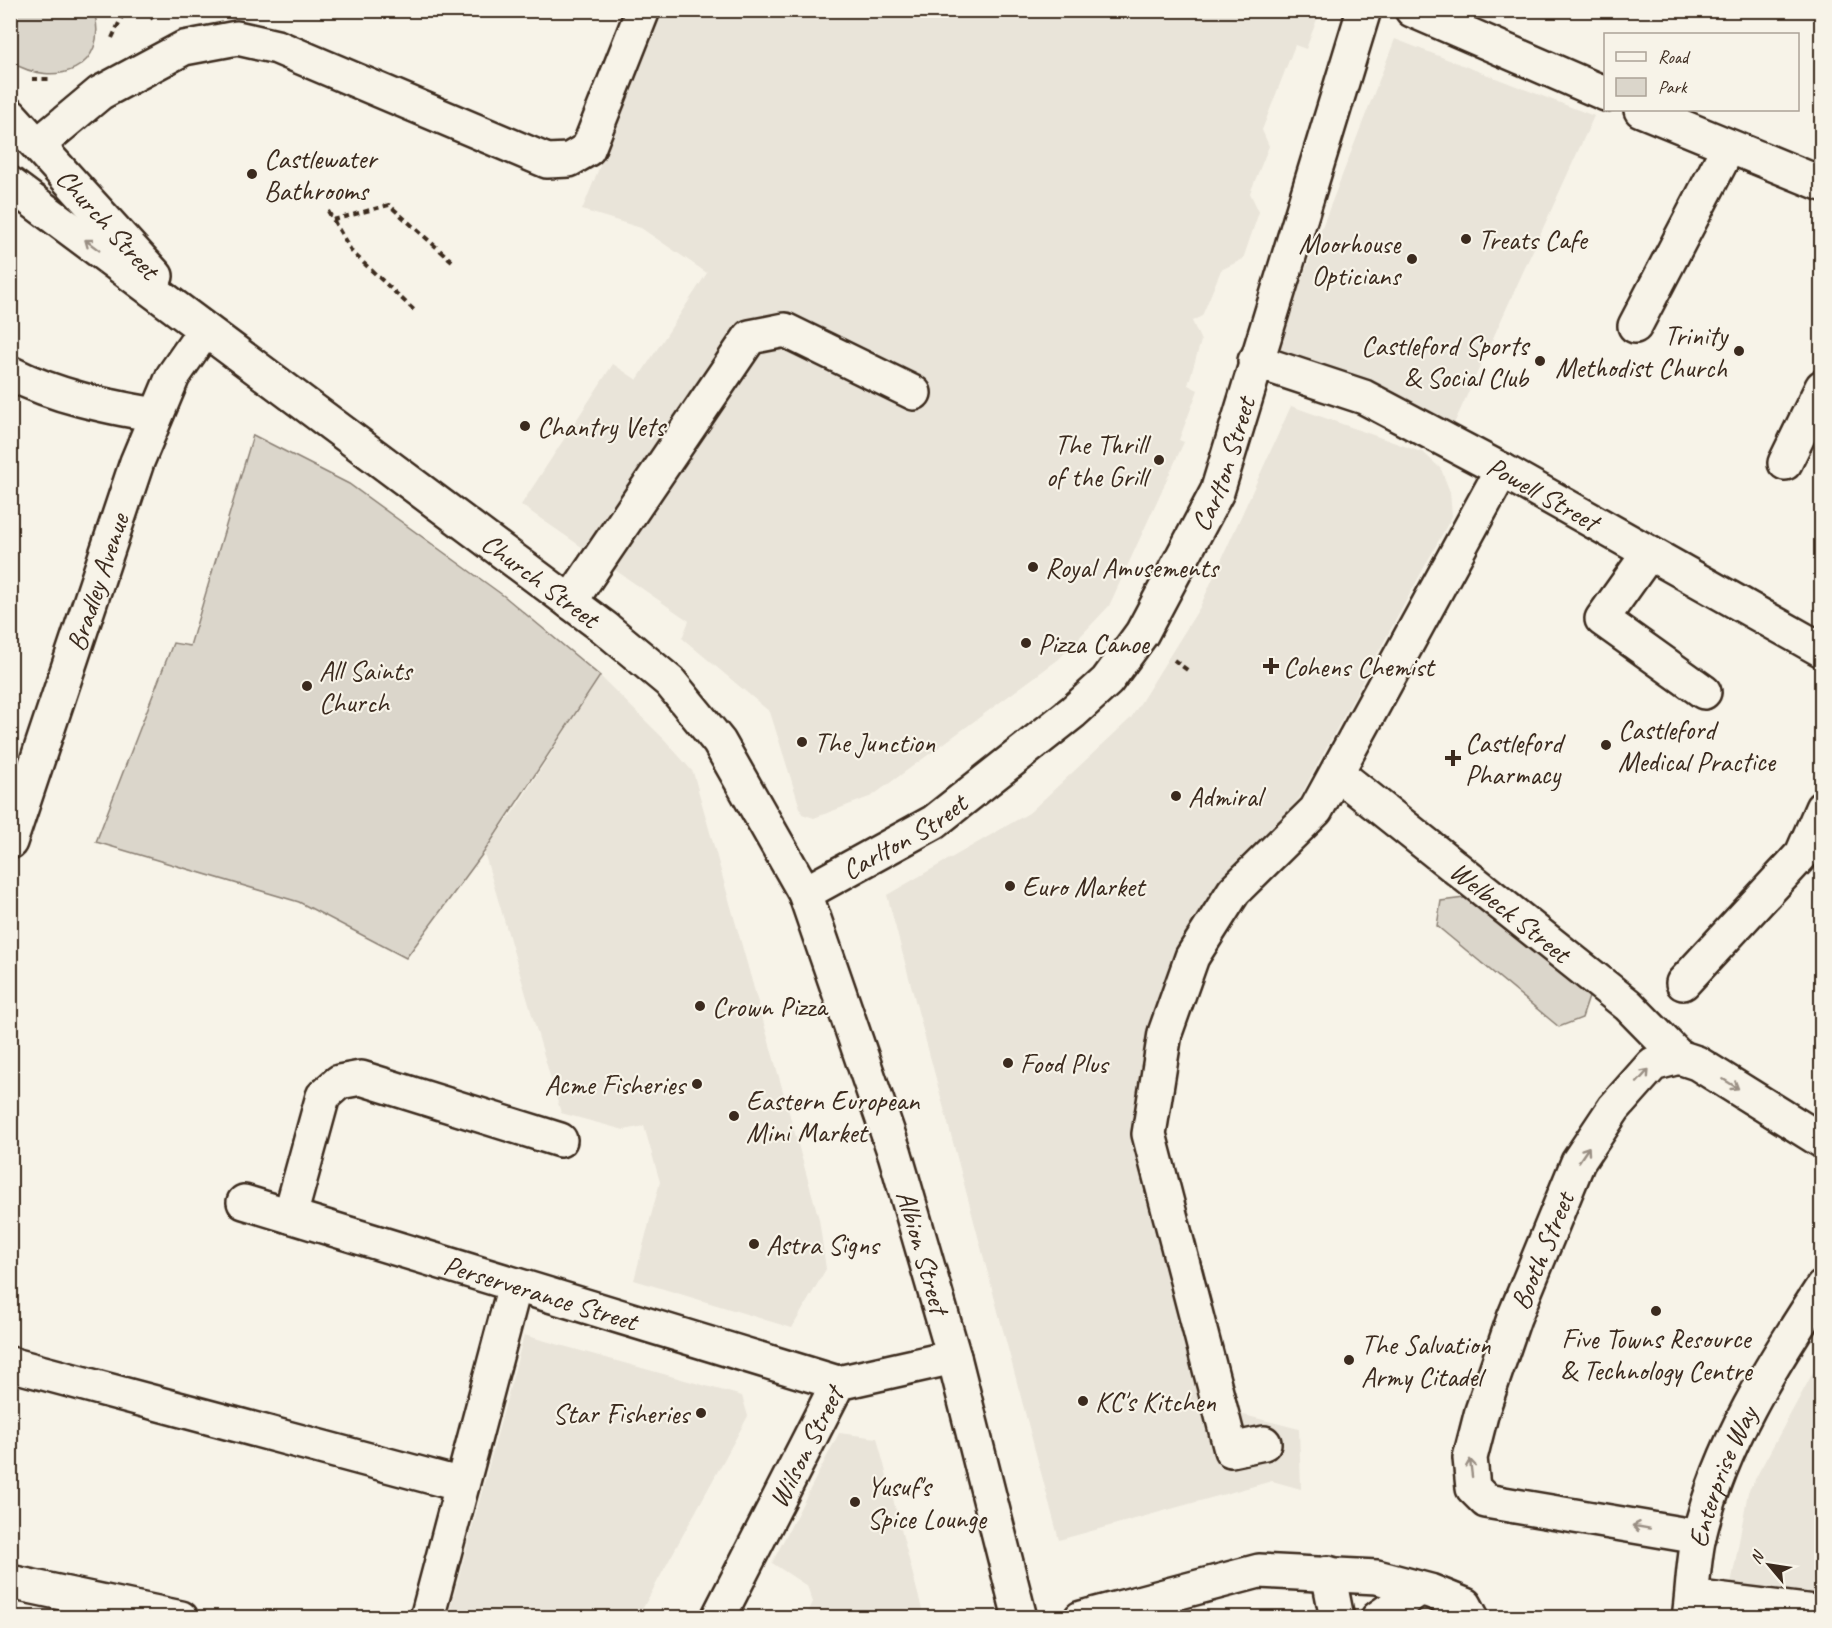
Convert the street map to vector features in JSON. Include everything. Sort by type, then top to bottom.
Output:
[{"type":"street","points":[[39,144],[100,93],[184,48],[237,38],[278,46],[547,161],[569,160],[588,148],[643,10]]},
{"type":"street","name":"Carlton Street","points":[[805,893],[934,822],[1073,712],[1107,681],[1142,633],[1217,492],[1255,361],[1364,10]]},
{"type":"street","points":[[1412,10],[1604,94]]},
{"type":"street","points":[[1643,111],[1728,148],[1821,184]]},
{"type":"street","name":"Church Street","points":[[10,115],[39,144],[206,330]]},
{"type":"street","points":[[1635,326],[1728,148]]},
{"type":"street","name":"Church Street","points":[[10,184],[570,602],[670,682],[719,742],[805,893]]},
{"type":"street","name":"Bradley Avenue","points":[[10,842],[137,462],[173,376],[206,330]]},
{"type":"street","points":[[570,602],[750,337],[785,330],[914,393]]},
{"type":"street","name":"Powell Street","points":[[1255,361],[1364,397],[1502,470],[1821,650]]},
{"type":"street","points":[[10,372],[33,384],[78,400],[156,415]]},
{"type":"street","points":[[1785,463],[1821,387]]},
{"type":"street","points":[[1264,1443],[1231,1450],[1149,1134],[1165,1033],[1192,957],[1234,891],[1316,810],[1502,470]]},
{"type":"street","points":[[1649,553],[1602,619],[1704,692]]},
{"type":"street","name":"Welbeck Street","points":[[1337,772],[1628,1005],[1679,1058],[1697,1063],[1821,1141]]},
{"type":"street","points":[[1683,983],[1802,854],[1821,808]]},
{"type":"street","name":"Albion Street","points":[[805,893],[895,1155],[954,1357],[1020,1617]]},
{"type":"street","name":"Booth Street","points":[[1679,1058],[1653,1064],[1614,1108],[1578,1162],[1514,1318],[1482,1411],[1470,1458],[1473,1488],[1486,1501],[1699,1537]]},
{"type":"street","points":[[290,1216],[323,1096],[339,1082],[361,1078],[560,1140]]},
{"type":"street","name":"Perserverance Street","points":[[244,1202],[838,1383]]},
{"type":"street","points":[[427,1617],[515,1285]]},
{"type":"street","name":"Enterprise Way","points":[[1691,1607],[1699,1537],[1725,1455],[1769,1369],[1821,1288]]},
{"type":"street","name":"Wilson Street","points":[[718,1617],[838,1383],[954,1357]]},
{"type":"street","points":[[10,1364],[462,1485]]},
{"type":"street","points":[[1081,1617],[1259,1571],[1377,1577],[1425,1590],[1465,1605],[1472,1617]]},
{"type":"street","points":[[1328,1573],[1337,1617]]},
{"type":"street","points":[[10,1582],[182,1617]]},
{"type":"street","points":[[1378,1617],[1425,1590]]},
{"type":"street","points":[[1691,1607],[1821,1613]]},
{"type":"path","points":[[333,220],[389,206],[453,261]]},
{"type":"path","points":[[328,211],[352,252],[416,312]]},
{"type":"shaded area","points":[[663,11],[1320,11],[1306,49],[1295,45],[1262,130],[1269,146],[1250,193],[1259,212],[1243,259],[1221,270],[1202,316],[1192,321],[1201,341],[1188,385],[1198,390],[1179,440],[1184,442],[1109,606],[1059,659],[872,796],[814,818],[802,814],[770,712],[682,638],[689,621],[521,505],[613,364],[637,380],[707,273],[641,228],[582,210]]},
{"type":"shaded area","points":[[1395,39],[1594,116],[1453,426],[1274,351]]},
{"type":"shaded area","points":[[1291,406],[1424,453],[1441,469],[1450,492],[1452,516],[1300,797],[1198,916],[1178,962],[1136,1129],[1208,1418],[1244,1415],[1299,1429],[1301,1489],[1272,1481],[1059,1540],[887,895],[1029,813],[1131,718],[1200,607]]},
{"type":"shaded area","points":[[600,676],[664,739],[693,772],[819,1219],[826,1269],[792,1328],[634,1280],[660,1182],[644,1126],[624,1130],[561,1113],[484,852],[516,808]]},
{"type":"shaded area","points":[[524,1335],[742,1396],[748,1416],[638,1617],[448,1617]]},
{"type":"shaded area","points":[[1821,1358],[1821,1617],[1725,1618],[1748,1492]]},
{"type":"shaded area","points":[[839,1433],[877,1438],[924,1617],[806,1617],[813,1602],[807,1586],[772,1563]]},
{"type":"green space","points":[[10,11],[94,11],[97,31],[94,47],[86,60],[75,68],[61,73],[45,74],[28,70],[11,62]]},
{"type":"green space","points":[[253,435],[349,484],[504,596],[600,676],[484,852],[406,958],[299,902],[96,842],[173,643],[190,646]]},
{"type":"green space","points":[[1472,897],[1590,994],[1582,1018],[1559,1027],[1437,926],[1441,901]]},
{"type":"place","name":"Castlewater Bathrooms","points":[[252,174]]},
{"type":"place","name":"Treats Cafe","points":[[1466,239]]},
{"type":"place","name":"Moorhouse Opticians","points":[[1412,259]]},
{"type":"place","name":"Trinity Methodist Church","points":[[1739,351]]},
{"type":"place","name":"Castleford Sports & Social Club","points":[[1540,361]]},
{"type":"place","name":"Chantry Vets","points":[[525,426]]},
{"type":"place","name":"The Thrill of the Grill","points":[[1159,460]]},
{"type":"place","name":"Royal Amusements","points":[[1033,567]]},
{"type":"place","name":"Pizza Canoe","points":[[1026,643]]},
{"type":"place","name":"Cohens Chemist","points":[[1271,666]]},
{"type":"place","name":"All Saints Church","points":[[307,686]]},
{"type":"place","name":"The Junction","points":[[802,742]]},
{"type":"place","name":"Castleford Medical Practice","points":[[1606,745]]},
{"type":"place","name":"Castleford Pharmacy","points":[[1453,758]]},
{"type":"place","name":"Admiral","points":[[1176,796]]},
{"type":"place","name":"Euro Market","points":[[1010,886]]},
{"type":"place","name":"Crown Pizza","points":[[700,1006]]},
{"type":"place","name":"Food Plus","points":[[1008,1063]]},
{"type":"place","name":"Acme Fisheries","points":[[697,1084]]},
{"type":"place","name":"Eastern European Mini Market","points":[[734,1116]]},
{"type":"place","name":"Astra Signs","points":[[754,1244]]},
{"type":"place","name":"Five Towns Resource & Technology Centre","points":[[1656,1311]]},
{"type":"place","name":"The Salvation Army Citadel","points":[[1349,1360]]},
{"type":"place","name":"KC's Kitchen","points":[[1083,1401]]},
{"type":"place","name":"Star Fisheries","points":[[701,1413]]},
{"type":"place","name":"Yusuf's Spice Lounge","points":[[855,1502]]}]
